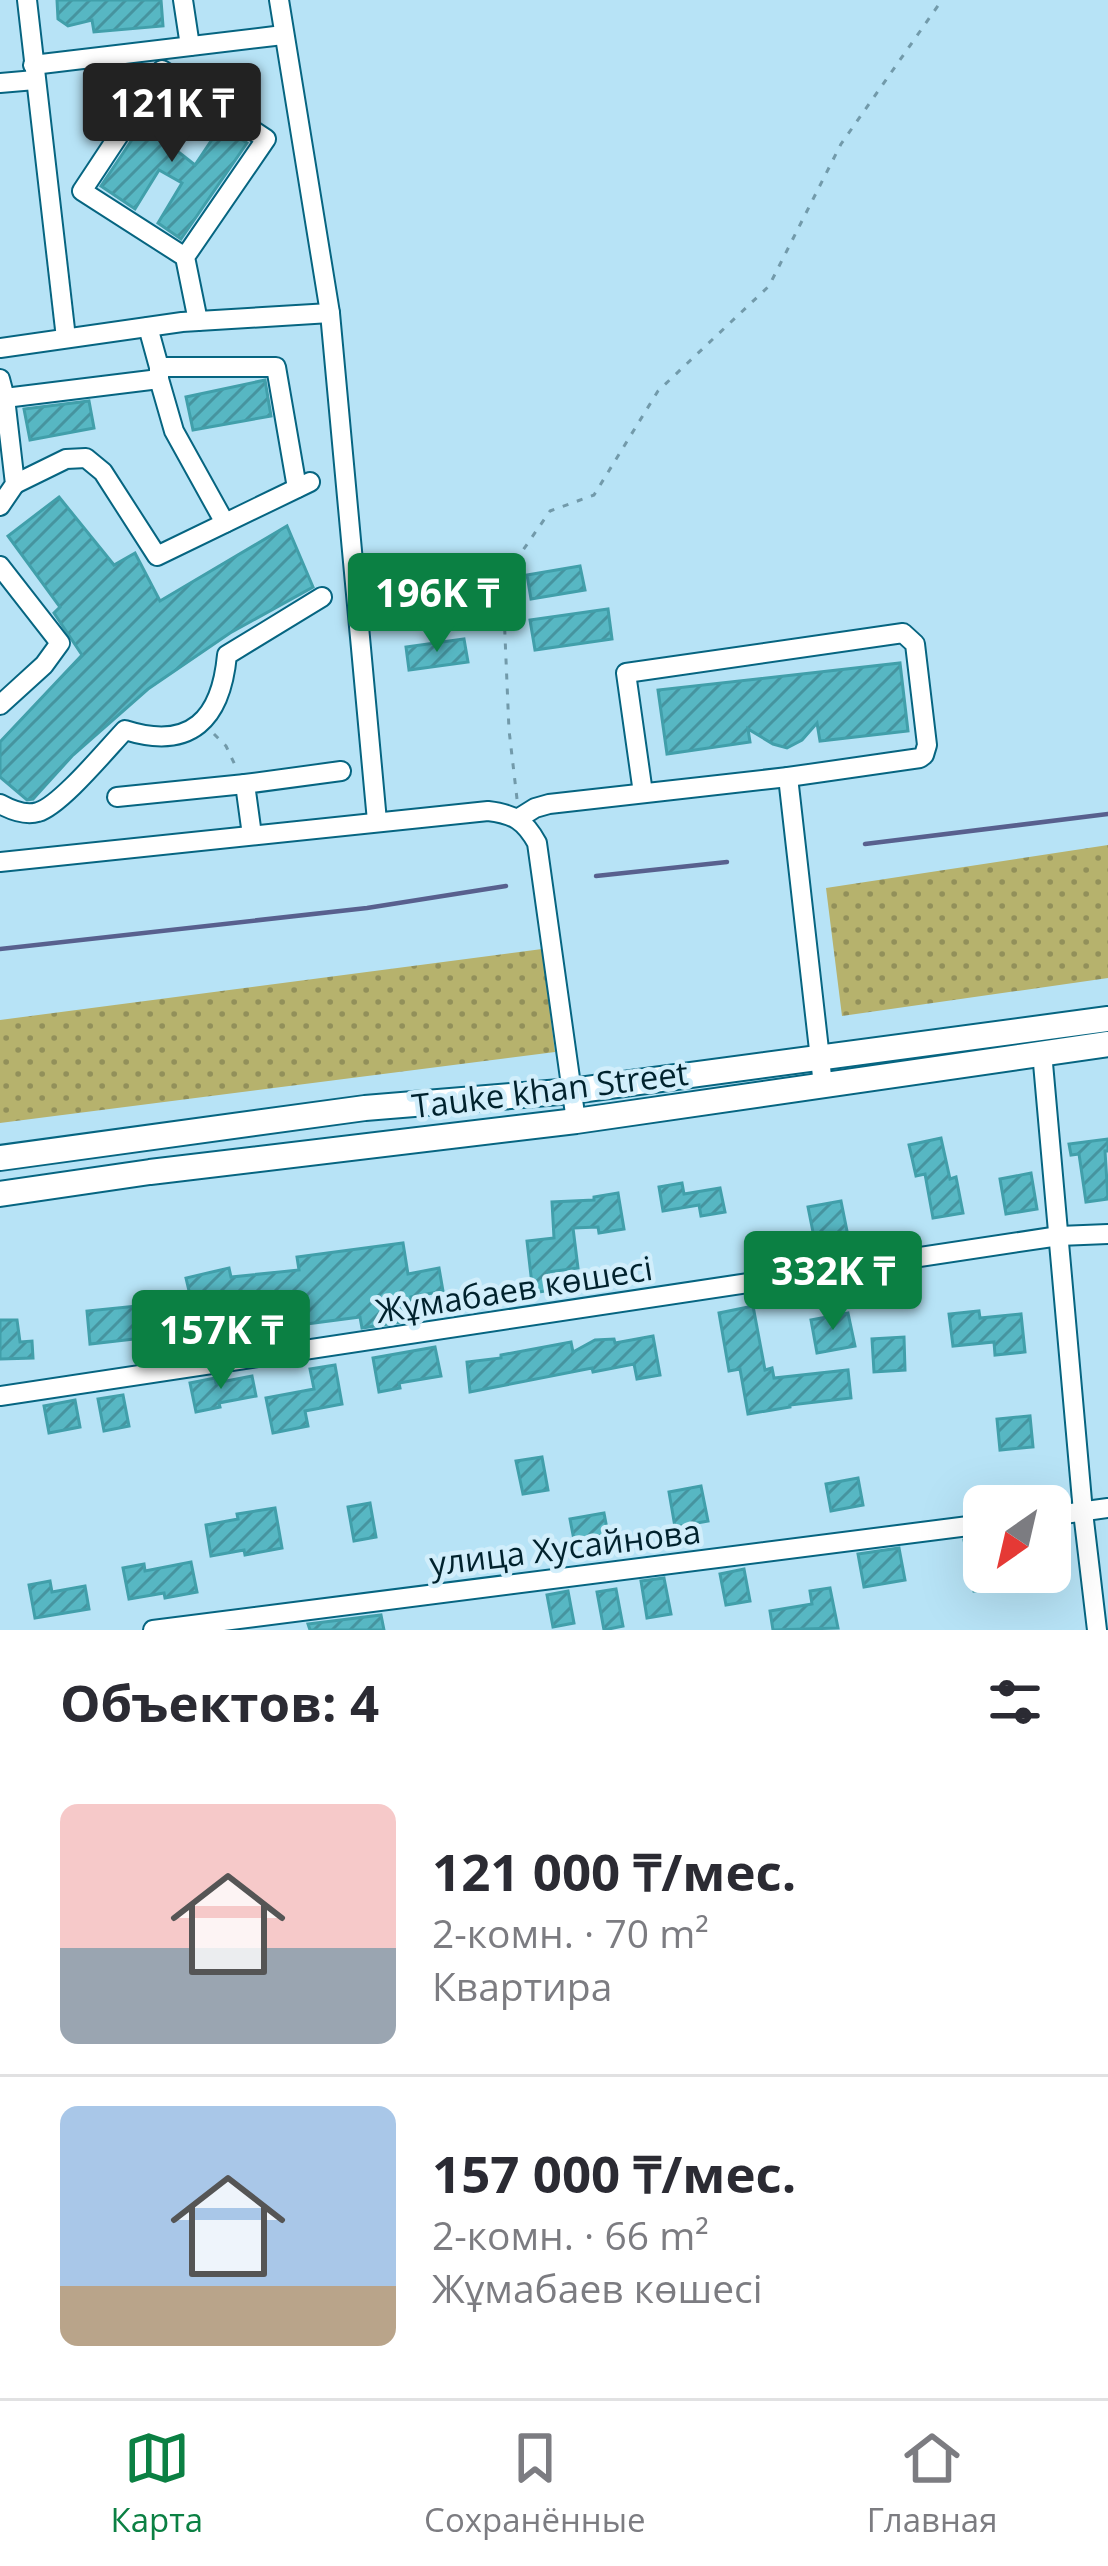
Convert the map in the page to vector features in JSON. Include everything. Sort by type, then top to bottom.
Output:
[{"type":"main road","name":"Tauke khan Street","points":[[0,1157],[365,1108],[572,1091],[1108,1019]]},
{"type":"main road","name":"Tauke khan Street","points":[[0,1193],[576,1121],[1108,1045]]},
{"type":"street","points":[[26,0],[66,338]]},
{"type":"street","points":[[183,0],[190,46]]},
{"type":"street","points":[[279,0],[330,313],[377,821]]},
{"type":"street","points":[[0,83],[190,46],[283,35]]},
{"type":"street","points":[[184,257],[266,140],[162,70],[82,190],[184,257],[197,321]]},
{"type":"street","points":[[0,348],[197,321],[330,313]]},
{"type":"street","points":[[148,327],[174,431],[224,523]]},
{"type":"street","points":[[0,506],[15,484],[65,459],[86,458],[103,472],[157,556],[304,485],[276,367],[2,388],[5,444],[15,484]]},
{"type":"street","points":[[0,566],[60,643],[0,705]]},
{"type":"street","points":[[0,803],[32,814],[50,807],[125,730],[147,737],[178,736],[202,722],[214,709],[225,679],[227,655],[322,597]]},
{"type":"street","points":[[519,818],[549,804],[788,777],[920,758],[927,746],[915,644],[903,633],[626,673],[644,793]]},
{"type":"street","points":[[116,797],[341,771]]},
{"type":"street","points":[[788,777],[823,1085]]},
{"type":"street","points":[[243,784],[252,835]]},
{"type":"street","points":[[0,862],[488,811],[519,818],[537,844],[576,1121]]},
{"type":"street","points":[[1042,1052],[1097,1630]]},
{"type":"street","name":"Жұмабаев көшесі","points":[[0,1396],[1059,1236],[1108,1234]]},
{"type":"street","points":[[1071,1513],[1108,1508]]},
{"type":"street","name":"улица Хусайнова","points":[[153,1630],[963,1527]]},
{"type":"path","points":[[519,818],[504,613],[509,569],[550,511],[594,495],[658,391],[769,286],[841,144],[942,0]]},
{"type":"path","points":[[202,722],[226,746],[243,784]]},
{"type":"shaded area","points":[[1108,845],[1108,978],[842,1016],[826,888]]},
{"type":"shaded area","points":[[542,949],[555,1052],[0,1123],[0,1020]]},
{"type":"building","points":[[57,0],[161,0],[163,26],[94,32],[92,20],[68,26],[58,19]]},
{"type":"building","points":[[166,89],[190,105],[167,143],[195,165],[221,126],[247,143],[181,239],[158,223],[182,183],[159,170],[135,209],[101,186]]},
{"type":"building","points":[[265,380],[271,416],[193,430],[186,397]]},
{"type":"building","points":[[89,401],[94,428],[30,440],[24,409]]},
{"type":"building","points":[[59,497],[114,565],[135,553],[160,601],[287,526],[313,587],[230,633],[148,689],[27,800],[0,777],[0,742],[82,655],[54,613],[60,607],[8,536]]},
{"type":"building","points":[[580,566],[585,590],[531,599],[527,575]]},
{"type":"building","points":[[608,609],[612,639],[535,650],[530,620]]},
{"type":"building","points":[[464,639],[468,662],[409,670],[406,647]]},
{"type":"building","points":[[900,663],[908,731],[820,741],[817,723],[787,748],[748,729],[750,742],[667,754],[658,690]]},
{"type":"building","points":[[941,1138],[963,1213],[933,1218],[925,1174],[916,1176],[909,1145]]},
{"type":"building","points":[[1108,1139],[1108,1199],[1086,1202],[1079,1154],[1071,1155],[1069,1144]]},
{"type":"building","points":[[1031,1173],[1037,1209],[1006,1214],[1000,1179]]},
{"type":"building","points":[[682,1183],[684,1194],[720,1188],[725,1212],[701,1216],[699,1205],[663,1211],[659,1187]]},
{"type":"building","points":[[618,1193],[624,1229],[599,1233],[598,1227],[573,1228],[578,1268],[548,1272],[551,1290],[533,1293],[527,1241],[554,1238],[552,1202],[594,1200]]},
{"type":"building","points":[[841,1201],[849,1241],[816,1247],[808,1207]]},
{"type":"building","points":[[403,1243],[408,1274],[439,1268],[443,1291],[411,1297],[415,1320],[362,1328],[360,1317],[306,1324],[305,1319],[241,1323],[243,1331],[220,1336],[218,1324],[198,1329],[186,1278],[229,1268],[231,1277],[299,1270],[297,1257]]},
{"type":"building","points":[[158,1304],[161,1336],[90,1344],[87,1311]]},
{"type":"building","points":[[753,1306],[765,1370],[772,1368],[774,1378],[848,1370],[851,1398],[748,1414],[740,1369],[729,1371],[719,1313]]},
{"type":"building","points":[[979,1311],[980,1318],[1021,1314],[1025,1352],[995,1355],[994,1342],[953,1346],[949,1314]]},
{"type":"building","points":[[848,1313],[855,1346],[817,1353],[811,1320]]},
{"type":"building","points":[[0,1320],[17,1320],[20,1342],[32,1341],[33,1358],[0,1359]]},
{"type":"building","points":[[653,1336],[660,1375],[637,1379],[634,1364],[470,1392],[467,1362],[571,1342],[573,1352],[595,1340],[614,1339],[615,1343]]},
{"type":"building","points":[[904,1337],[905,1370],[874,1372],[872,1339]]},
{"type":"building","points":[[435,1347],[441,1376],[399,1383],[400,1388],[379,1392],[373,1358]]},
{"type":"building","points":[[335,1365],[342,1404],[305,1411],[308,1426],[273,1433],[266,1398],[314,1389],[310,1369]]},
{"type":"building","points":[[252,1376],[256,1396],[196,1412],[190,1383]]},
{"type":"building","points":[[123,1395],[129,1426],[104,1431],[98,1399]]},
{"type":"building","points":[[75,1400],[80,1427],[49,1433],[44,1406]]},
{"type":"building","points":[[1030,1416],[1033,1447],[1000,1450],[997,1419]]},
{"type":"building","points":[[542,1457],[548,1490],[523,1494],[516,1461]]},
{"type":"building","points":[[858,1478],[863,1505],[831,1511],[826,1484]]},
{"type":"building","points":[[701,1486],[708,1521],[675,1527],[669,1492]]},
{"type":"building","points":[[370,1503],[376,1537],[354,1541],[348,1507]]},
{"type":"building","points":[[275,1508],[282,1548],[211,1556],[206,1525]]},
{"type":"building","points":[[604,1513],[608,1534],[574,1540],[570,1519]]},
{"type":"building","points":[[899,1548],[905,1580],[864,1587],[858,1554]]},
{"type":"building","points":[[191,1562],[197,1592],[129,1599],[123,1568],[144,1564],[145,1571]]},
{"type":"building","points":[[744,1569],[750,1601],[726,1605],[720,1574]]},
{"type":"building","points":[[664,1578],[671,1614],[647,1618],[641,1581]]},
{"type":"building","points":[[50,1581],[52,1592],[85,1586],[89,1609],[35,1618],[29,1585]]},
{"type":"building","points":[[830,1588],[838,1628],[773,1630],[770,1611],[812,1604],[810,1591]]},
{"type":"building","points":[[616,1589],[623,1626],[604,1630],[597,1592]]},
{"type":"building","points":[[568,1591],[574,1623],[553,1627],[547,1595]]},
{"type":"building","points":[[381,1615],[384,1630],[310,1630],[308,1624]]},
{"type":"waterway","points":[[865,844],[1108,814]]},
{"type":"waterway","points":[[596,876],[727,862]]},
{"type":"waterway","points":[[0,949],[367,908],[506,886]]}]
